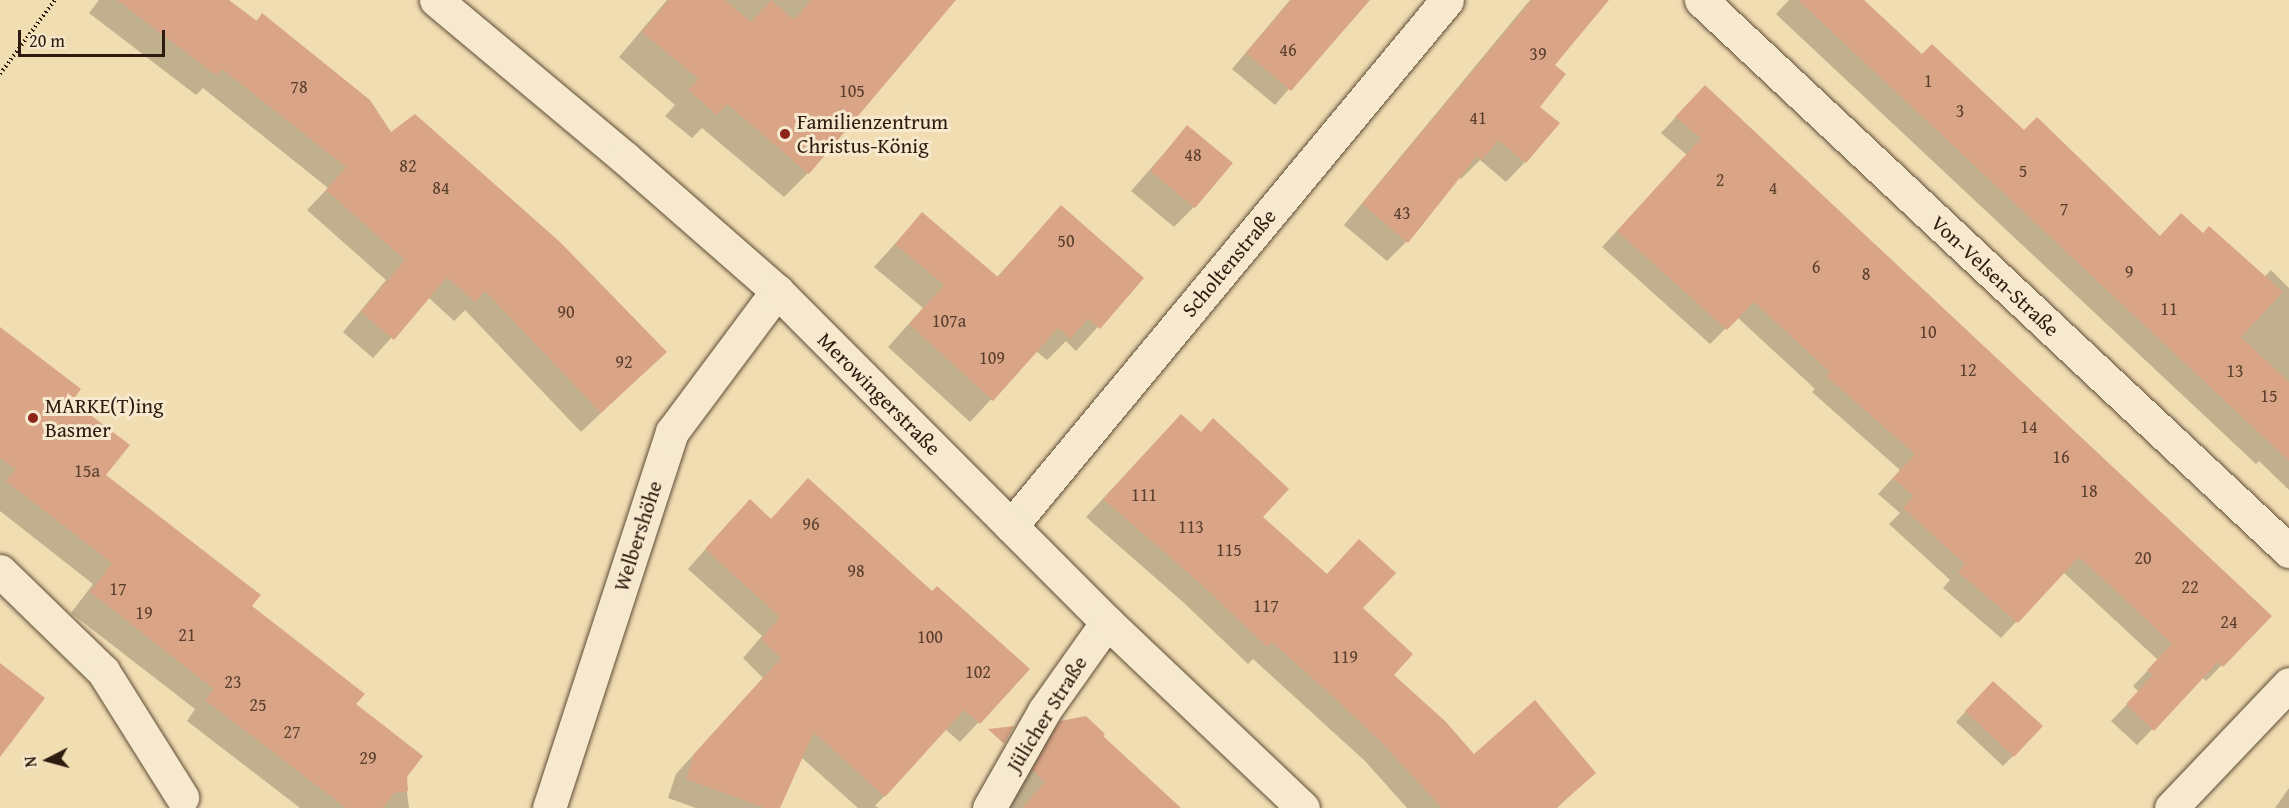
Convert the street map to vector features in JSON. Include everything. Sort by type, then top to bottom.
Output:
[{"type":"street","name":"Merowingerstraße","points":[[436,0],[616,150],[777,291],[1107,622],[1303,808]]},
{"type":"street","name":"Scholtenstraße","points":[[1011,526],[1448,0]]},
{"type":"street","name":"Von-Velsen-Straße","points":[[1701,0],[2289,551]]},
{"type":"street","name":"Welbershöhe","points":[[549,808],[672,432],[777,291]]},
{"type":"street","points":[[0,571],[103,671],[182,797]]},
{"type":"street","name":"Jülicher Straße","points":[[989,808],[1044,711],[1107,622]]},
{"type":"street","points":[[2171,808],[2289,684]]},
{"type":"path","points":[[0,74],[55,0]]},
{"type":"building","points":[[117,0],[229,0],[257,21],[262,13],[370,100],[391,132],[415,114],[560,242],[667,352],[601,413],[485,291],[475,302],[447,277],[394,340],[361,312],[405,260],[326,190],[346,167],[222,69],[217,76]]},
{"type":"building","points":[[669,0],[725,0],[751,22],[771,0],[794,20],[811,0],[956,0],[809,174],[727,104],[717,115],[688,90],[699,79],[642,32]]},
{"type":"building","points":[[1291,0],[1370,0],[1291,91],[1246,53]]},
{"type":"building","points":[[1532,0],[1609,0],[1555,65],[1566,74],[1540,107],[1560,123],[1526,163],[1498,140],[1482,160],[1477,156],[1408,243],[1362,204]]},
{"type":"building","points":[[1798,0],[1864,0],[1922,54],[1932,44],[2024,130],[2037,117],[2160,236],[2181,213],[2203,233],[2209,226],[2283,292],[2241,337],[2289,382],[2289,461]]},
{"type":"building","points":[[1705,85],[2272,616],[2223,667],[2218,662],[2154,731],[2126,704],[2153,675],[2147,670],[2172,644],[2115,590],[2079,557],[2018,623],[1958,572],[1965,564],[1903,508],[1914,496],[1893,478],[1915,454],[1826,376],[1830,372],[1754,302],[1727,330],[1617,231],[1701,138],[1675,117]]},
{"type":"building","points":[[1187,125],[1233,163],[1195,208],[1150,171]]},
{"type":"building","points":[[1061,205],[1144,278],[1100,329],[1088,319],[1070,339],[1058,328],[993,401],[909,324],[944,285],[895,244],[922,212],[998,277]]},
{"type":"building","points":[[0,327],[81,389],[72,401],[130,445],[106,475],[261,595],[252,606],[365,694],[356,704],[423,756],[407,777],[408,791],[394,793],[383,808],[346,808],[205,700],[214,689],[90,592],[112,563],[6,481],[16,469],[0,458]]},
{"type":"building","points":[[1181,414],[1201,432],[1213,418],[1289,489],[1263,517],[1327,574],[1359,539],[1396,573],[1363,608],[1413,654],[1394,675],[1445,721],[1474,754],[1535,700],[1596,773],[1556,808],[1442,808],[1382,743],[1340,703],[1272,642],[1267,647],[1201,584],[1103,499]]},
{"type":"building","points":[[808,478],[932,591],[937,586],[1030,669],[980,724],[964,710],[885,797],[814,732],[780,808],[765,808],[686,779],[694,754],[781,658],[761,639],[780,617],[705,549],[750,499],[771,519]]},
{"type":"building","points":[[0,663],[45,698],[0,757]]},
{"type":"building","points":[[1993,681],[2043,726],[2014,757],[1965,711]]},
{"type":"building","points":[[1086,716],[1105,734],[1103,736],[1181,808],[1022,808],[1045,782],[1032,770],[1060,721]]},
{"type":"building","points":[[1014,726],[1004,744],[988,729]]},
{"type":"place","name":"Familienzentrum Christus-König","points":[[785,134]]},
{"type":"place","name":"MARKE(T)ing Basmer","points":[[33,418]]}]
